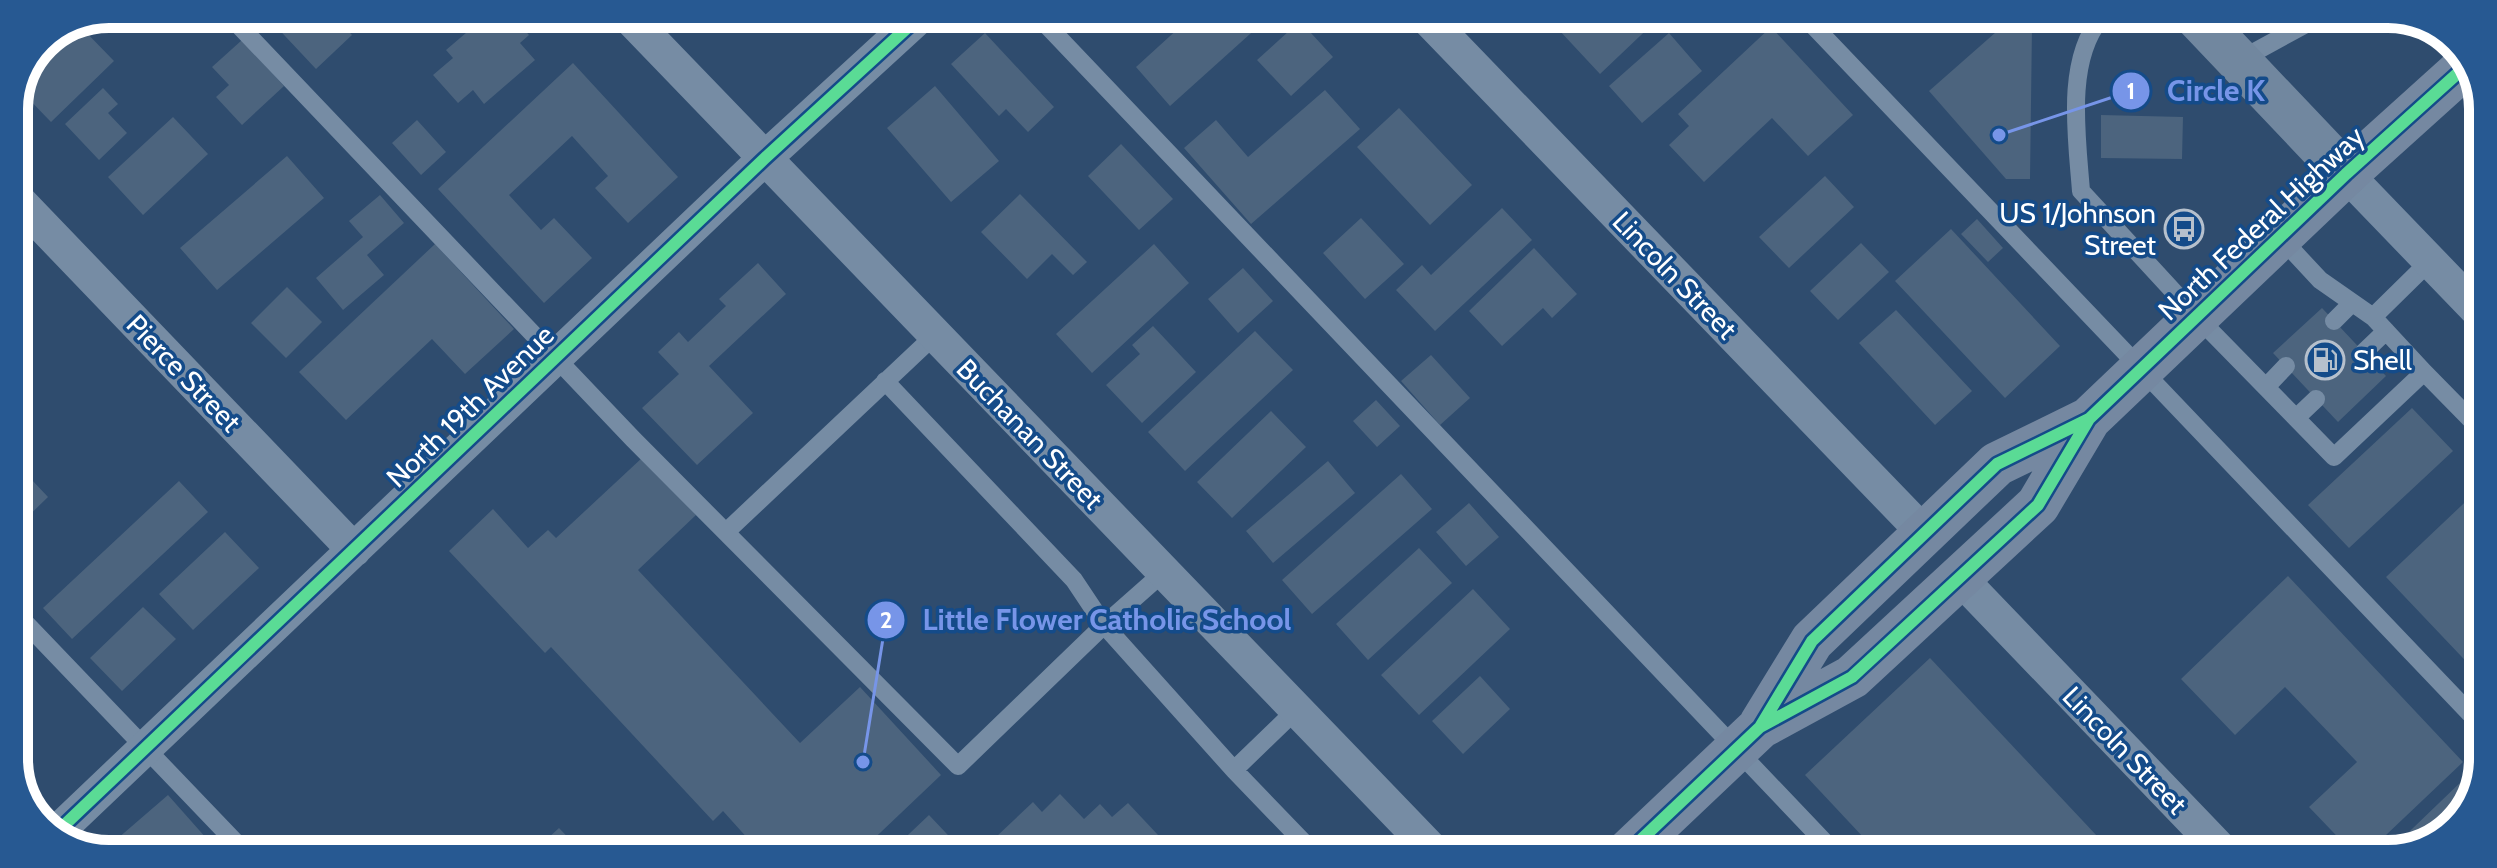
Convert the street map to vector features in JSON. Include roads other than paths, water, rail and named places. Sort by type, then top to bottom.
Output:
[{"type":"main road","name":"North Federal Highway","points":[[1748,738],[1852,677],[2038,505],[2089,419],[2346,174],[2459,72]]},
{"type":"main road","name":"North Federal Highway","points":[[1641,840],[1748,738],[1812,641],[1997,464],[2089,419]]},
{"type":"street","name":"Buchanan Street","points":[[639,28],[1422,840]]},
{"type":"street","name":"North 19th Avenue","points":[[64,826],[764,159],[907,28]]},
{"type":"street","name":"Lincoln Street","points":[[1437,28],[1924,533]]},
{"type":"street","points":[[2207,28],[2469,302]]},
{"type":"street","name":"Pierce Street","points":[[28,211],[354,550]]},
{"type":"street","name":"Lincoln Street","points":[[1959,577],[2212,840]]},
{"type":"lane","points":[[241,28],[555,358],[958,766],[1104,625],[1164,572]]},
{"type":"lane","points":[[1050,28],[1748,738],[1825,840]]},
{"type":"lane","points":[[1815,28],[2469,713]]},
{"type":"lane","points":[[2093,28],[2077,74],[2081,191],[2197,317],[2334,457],[2424,372]]},
{"type":"lane","points":[[2238,61],[2298,28]]},
{"type":"lane","points":[[2280,237],[2320,280],[2373,317],[2469,418]]},
{"type":"lane","points":[[2373,317],[2430,261]]},
{"type":"lane","points":[[2334,321],[2352,303]]},
{"type":"lane","points":[[2364,352],[2386,331]]},
{"type":"lane","points":[[726,532],[935,335]]},
{"type":"lane","points":[[2266,387],[2286,366]]},
{"type":"lane","points":[[885,381],[1074,580],[1104,625],[1301,840]]},
{"type":"lane","points":[[2296,418],[2316,399]]},
{"type":"lane","points":[[28,626],[233,840]]},
{"type":"lane","points":[[1234,770],[1296,710]]},
{"type":"place","name":"Circle K","points":[[1999,135]]},
{"type":"place","name":"US 1/Johnson Street","points":[[2184,229]]},
{"type":"place","name":"Shell","points":[[2325,360]]},
{"type":"place","name":"Little Flower Catholic School","points":[[863,762]]}]
